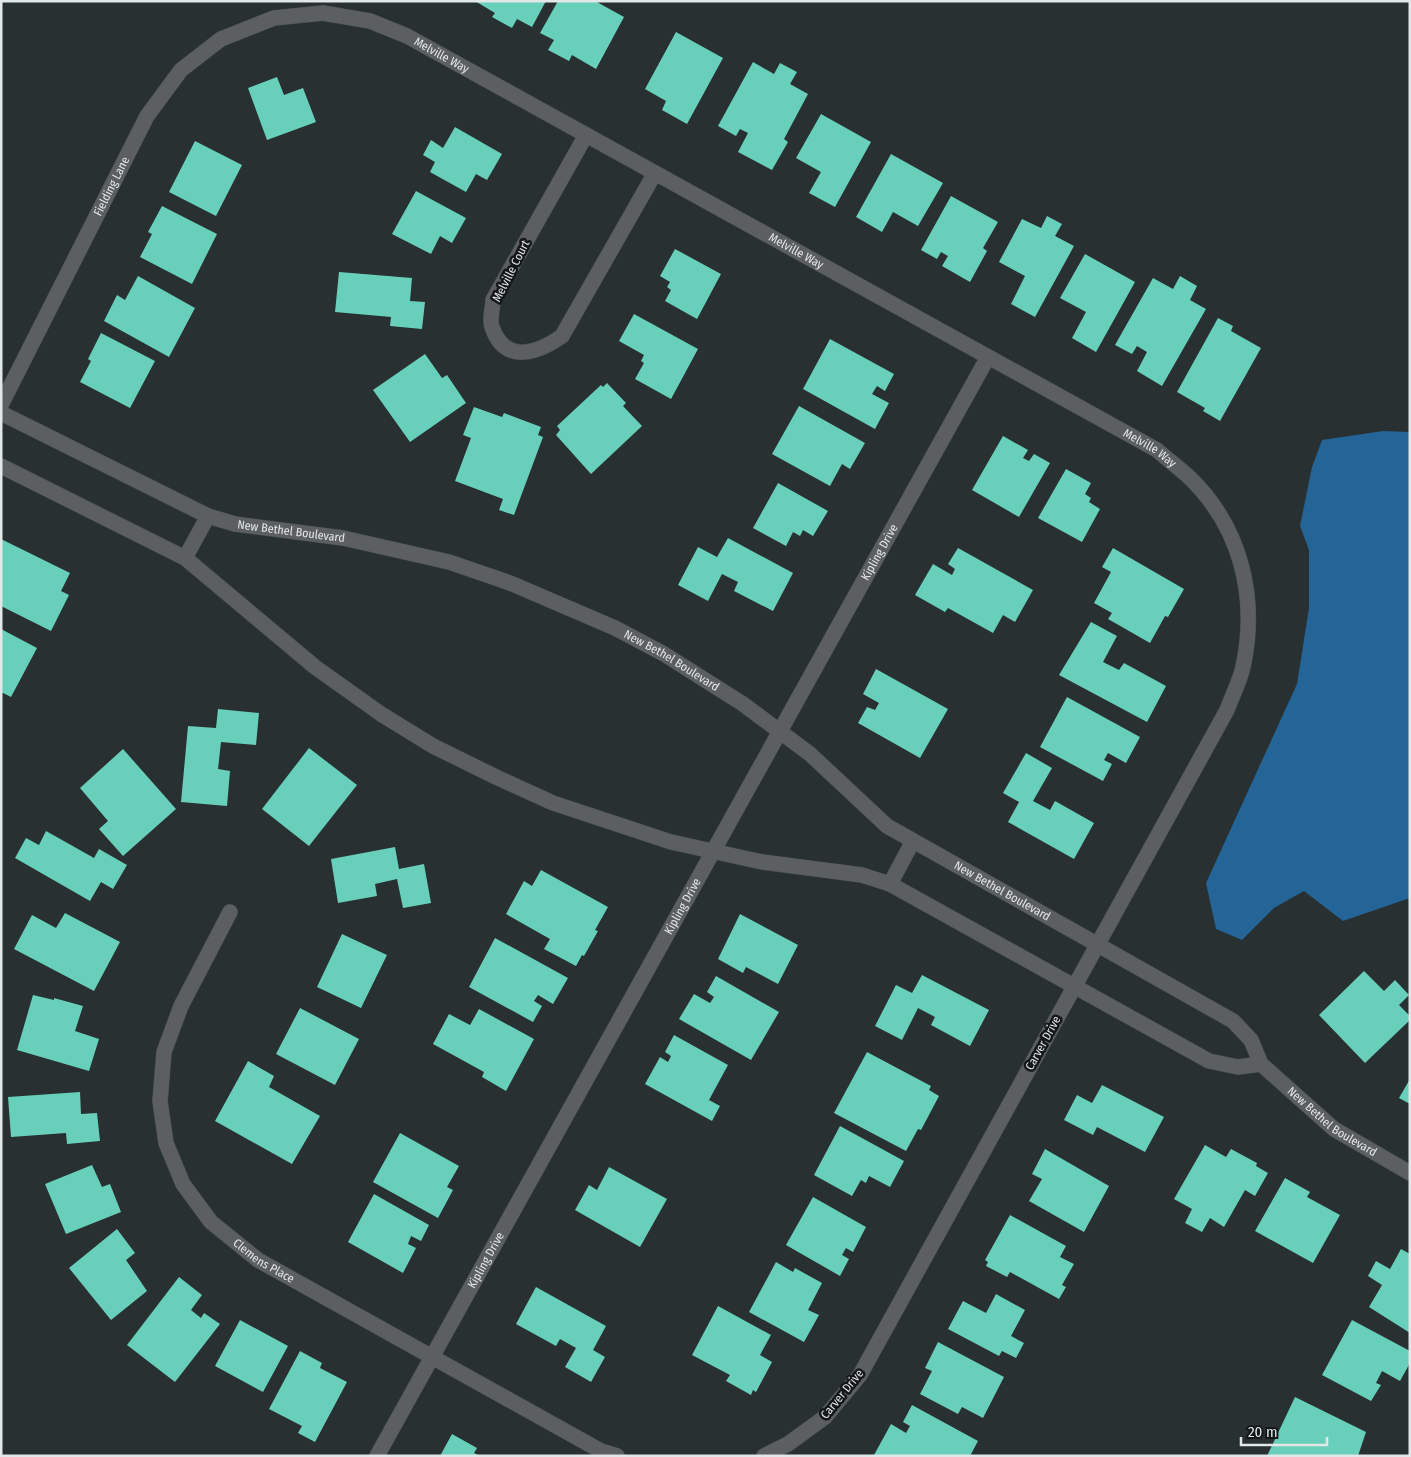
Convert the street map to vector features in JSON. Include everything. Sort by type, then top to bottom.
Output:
[{"type":"street","name":"Melville Way","points":[[274,18],[323,13],[370,21],[407,36],[1156,450],[1190,478],[1216,511],[1237,550],[1248,588]]},
{"type":"street","name":"Fielding Lane","points":[[1,405],[147,116],[181,70],[221,39],[274,18]]},
{"type":"street","name":"Melville Court","points":[[586,135],[493,300],[491,326],[502,344],[521,354],[544,349],[562,336],[655,173]]},
{"type":"street","name":"Kipling Drive","points":[[377,1456],[988,357]]},
{"type":"street","name":"New Bethel Boulevard","points":[[1,413],[208,516],[235,524],[344,538],[387,546],[449,562],[510,583],[615,628],[664,654],[743,704],[810,754],[887,826],[1233,1021],[1251,1040],[1261,1064],[1334,1129],[1410,1173]]},
{"type":"street","points":[[1,466],[185,558],[315,667],[381,714],[433,746],[553,803],[671,842],[762,862],[862,875],[890,884],[1209,1061],[1238,1067],[1261,1064]]},
{"type":"street","points":[[185,558],[208,516]]},
{"type":"street","name":"Carver Drive","points":[[764,1456],[788,1444],[825,1417],[860,1375],[1227,710],[1244,660],[1250,628],[1248,588]]},
{"type":"street","points":[[890,884],[913,841]]},
{"type":"street","name":"Clemens Place","points":[[230,912],[181,1006],[164,1052],[160,1101],[166,1143],[182,1184],[211,1222],[258,1260],[601,1451],[618,1456]]},
{"type":"water","points":[[1383,431],[1410,432],[1410,898],[1343,921],[1304,891],[1274,908],[1242,940],[1216,929],[1206,883],[1297,684],[1309,608],[1309,550],[1300,526],[1312,467],[1322,440]]},
{"type":"building","points":[[475,1],[546,1],[532,27],[517,19],[512,28],[492,17],[495,13]]},
{"type":"building","points":[[558,1],[595,1],[624,17],[596,69],[572,55],[569,61],[548,50],[554,40],[540,33]]},
{"type":"building","points":[[676,32],[723,58],[687,124],[662,110],[666,101],[645,89]]},
{"type":"building","points":[[753,62],[774,74],[780,63],[797,72],[790,84],[808,94],[784,139],[788,142],[772,170],[738,152],[748,133],[740,129],[736,136],[718,126]]},
{"type":"building","points":[[277,77],[284,95],[303,88],[316,122],[267,140],[248,88]]},
{"type":"building","points":[[821,114],[871,142],[835,207],[809,193],[821,172],[796,158]]},
{"type":"building","points":[[455,127],[502,154],[487,180],[476,174],[466,192],[430,172],[435,162],[423,155],[431,140],[443,148]]},
{"type":"building","points":[[195,141],[242,165],[216,216],[169,192]]},
{"type":"building","points":[[891,154],[943,183],[918,226],[893,212],[882,232],[856,217]]},
{"type":"building","points":[[416,191],[466,218],[452,243],[440,236],[431,254],[392,234]]},
{"type":"building","points":[[951,196],[998,222],[983,248],[987,251],[970,282],[942,266],[948,256],[941,252],[937,259],[921,250]]},
{"type":"building","points":[[162,206],[217,234],[192,284],[140,257],[152,234],[148,232]]},
{"type":"building","points":[[1047,216],[1062,224],[1055,236],[1074,246],[1035,317],[1011,304],[1025,276],[999,262],[1022,219],[1041,228]]},
{"type":"building","points":[[675,249],[721,274],[697,319],[665,301],[671,290],[667,287],[670,282],[660,276]]},
{"type":"building","points":[[1085,254],[1135,282],[1096,352],[1072,338],[1086,312],[1060,298]]},
{"type":"building","points":[[339,272],[412,278],[410,301],[425,302],[422,329],[390,326],[391,317],[335,312]]},
{"type":"building","points":[[138,276],[195,308],[169,357],[104,321],[117,295],[125,300]]},
{"type":"building","points":[[1180,276],[1197,286],[1190,300],[1206,309],[1162,386],[1137,371],[1147,352],[1137,346],[1132,354],[1115,345],[1153,278],[1173,289]]},
{"type":"building","points":[[634,314],[698,349],[671,399],[635,379],[644,363],[641,361],[644,355],[619,341]]},
{"type":"building","points":[[1218,318],[1233,326],[1231,331],[1261,348],[1220,421],[1203,411],[1205,408],[1177,392]]},
{"type":"building","points":[[101,333],[155,361],[130,408],[80,382],[91,361],[88,359]]},
{"type":"building","points":[[830,339],[894,374],[885,391],[877,386],[872,394],[889,403],[875,429],[803,389]]},
{"type":"building","points":[[425,354],[442,378],[447,375],[466,403],[410,442],[373,390]]},
{"type":"building","points":[[607,383],[626,403],[623,406],[642,426],[591,474],[556,435],[560,430],[557,426],[601,385],[603,387]]},
{"type":"building","points":[[799,406],[865,443],[850,469],[842,464],[830,486],[772,454]]},
{"type":"building","points":[[474,407],[502,417],[504,413],[541,427],[538,435],[543,437],[514,515],[499,510],[503,499],[455,481],[471,438],[463,435]]},
{"type":"building","points":[[1003,436],[1028,450],[1023,458],[1029,461],[1034,454],[1050,463],[1019,517],[972,490]]},
{"type":"building","points":[[1066,469],[1091,483],[1085,494],[1091,498],[1089,502],[1100,509],[1082,542],[1038,518]]},
{"type":"building","points":[[778,483],[828,511],[813,536],[803,530],[800,536],[793,532],[786,546],[753,528]]},
{"type":"building","points":[[728,538],[793,573],[773,611],[734,591],[738,582],[722,574],[708,601],[678,585],[698,547],[717,557]]},
{"type":"building","points":[[1,539],[70,573],[61,591],[69,595],[51,631],[1,606]]},
{"type":"building","points":[[958,548],[1033,590],[1015,622],[1003,615],[993,633],[948,608],[945,612],[915,595],[933,564],[952,575],[955,569],[948,564]]},
{"type":"building","points":[[1113,548],[1184,589],[1168,617],[1165,616],[1150,643],[1108,619],[1112,613],[1094,603],[1111,572],[1102,567]]},
{"type":"building","points":[[1091,622],[1117,636],[1103,662],[1119,670],[1124,663],[1166,686],[1147,722],[1059,675]]},
{"type":"building","points":[[1,629],[37,648],[11,697],[1,692]]},
{"type":"building","points":[[876,669],[948,709],[920,758],[858,723],[867,707],[875,710],[879,703],[863,694]]},
{"type":"building","points":[[1067,697],[1140,737],[1126,763],[1108,753],[1104,760],[1112,764],[1103,781],[1040,747]]},
{"type":"building","points":[[218,709],[259,713],[256,745],[221,742],[218,769],[230,771],[227,806],[181,802],[188,726],[216,728]]},
{"type":"building","points":[[309,748],[357,785],[309,846],[262,809]]},
{"type":"building","points":[[123,749],[176,809],[123,856],[99,829],[108,821],[80,788]]},
{"type":"building","points":[[1026,753],[1052,768],[1033,801],[1050,810],[1055,801],[1094,823],[1074,859],[1008,822],[1019,802],[1003,793]]},
{"type":"building","points":[[46,831],[94,858],[99,849],[127,865],[113,889],[101,882],[90,901],[15,858],[26,838],[39,845]]},
{"type":"building","points":[[395,847],[399,869],[424,864],[431,903],[403,908],[397,879],[375,884],[377,896],[338,903],[331,859]]},
{"type":"building","points":[[541,870],[608,907],[595,930],[598,931],[576,966],[544,949],[550,939],[506,914],[524,881],[532,886]]},
{"type":"building","points":[[65,913],[120,942],[94,991],[14,949],[32,915],[56,928]]},
{"type":"building","points":[[740,914],[798,945],[778,984],[746,967],[743,973],[718,959]]},
{"type":"building","points":[[342,934],[387,955],[361,1008],[317,987]]},
{"type":"building","points":[[495,938],[568,978],[553,1004],[538,995],[534,1001],[542,1006],[533,1022],[469,987]]},
{"type":"building","points":[[1364,971],[1384,991],[1395,980],[1409,995],[1399,1005],[1410,1016],[1410,1020],[1365,1063],[1319,1015]]},
{"type":"building","points":[[922,975],[989,1010],[970,1046],[931,1025],[935,1017],[918,1008],[902,1040],[875,1026],[896,985],[912,993]]},
{"type":"building","points":[[716,976],[779,1012],[751,1060],[679,1019],[694,994],[710,1003],[714,997],[707,992]]},
{"type":"building","points":[[33,995],[54,1000],[54,998],[83,1006],[75,1031],[99,1039],[89,1071],[17,1050]]},
{"type":"building","points":[[300,1008],[359,1039],[335,1085],[276,1054]]},
{"type":"building","points":[[479,1009],[534,1039],[506,1091],[482,1077],[484,1072],[433,1044],[449,1014],[470,1025]]},
{"type":"building","points":[[674,1035],[728,1065],[709,1100],[720,1106],[712,1121],[645,1084],[660,1057],[668,1062],[671,1056],[665,1052]]},
{"type":"building","points":[[867,1052],[931,1086],[929,1090],[939,1096],[921,1130],[918,1129],[906,1151],[834,1113]]},
{"type":"building","points":[[248,1061],[274,1076],[269,1087],[320,1116],[292,1164],[215,1121]]},
{"type":"building","points":[[1410,1079],[1410,1104],[1399,1098]]},
{"type":"building","points":[[1102,1085],[1164,1117],[1145,1152],[1097,1127],[1093,1135],[1064,1120],[1077,1095],[1092,1103]]},
{"type":"building","points":[[80,1092],[81,1114],[97,1113],[100,1141],[67,1144],[66,1133],[11,1137],[8,1097]]},
{"type":"building","points":[[840,1126],[904,1161],[890,1187],[869,1176],[866,1183],[861,1180],[852,1196],[814,1175]]},
{"type":"building","points":[[400,1133],[459,1166],[447,1187],[453,1190],[438,1218],[373,1182]]},
{"type":"building","points":[[1205,1145],[1226,1157],[1231,1149],[1257,1163],[1256,1166],[1268,1173],[1255,1196],[1245,1190],[1224,1227],[1210,1218],[1202,1232],[1185,1223],[1192,1209],[1174,1199]]},
{"type":"building","points":[[1045,1149],[1109,1186],[1084,1232],[1029,1201],[1042,1179],[1032,1174]]},
{"type":"building","points":[[92,1165],[102,1187],[110,1184],[121,1212],[66,1234],[45,1184]]},
{"type":"building","points":[[609,1167],[667,1199],[640,1247],[575,1210],[589,1185],[597,1190]]},
{"type":"building","points":[[1285,1178],[1310,1192],[1307,1197],[1340,1215],[1313,1263],[1255,1231]]},
{"type":"building","points":[[374,1194],[429,1225],[421,1241],[411,1236],[408,1244],[416,1248],[403,1273],[348,1242]]},
{"type":"building","points":[[813,1197],[866,1227],[853,1252],[846,1248],[842,1255],[849,1259],[840,1276],[786,1245]]},
{"type":"building","points":[[1010,1215],[1066,1246],[1060,1257],[1074,1264],[1062,1285],[1066,1287],[1059,1299],[1010,1272],[1007,1277],[986,1266],[988,1262],[985,1260]]},
{"type":"building","points":[[117,1229],[135,1253],[126,1260],[147,1291],[111,1320],[69,1268]]},
{"type":"building","points":[[1401,1249],[1410,1254],[1410,1333],[1369,1307],[1382,1285],[1368,1276],[1376,1261],[1390,1269]]},
{"type":"building","points":[[776,1262],[793,1272],[795,1268],[822,1283],[808,1310],[819,1315],[804,1342],[749,1312]]},
{"type":"building","points":[[179,1277],[202,1295],[191,1310],[201,1318],[204,1313],[220,1324],[175,1382],[127,1345]]},
{"type":"building","points":[[536,1287],[606,1326],[593,1350],[605,1357],[591,1382],[565,1367],[576,1348],[560,1339],[556,1346],[516,1324]]},
{"type":"building","points":[[996,1294],[1025,1310],[1011,1336],[1024,1343],[1016,1358],[1002,1351],[999,1356],[948,1329],[963,1301],[986,1313]]},
{"type":"building","points":[[718,1306],[771,1335],[760,1355],[772,1362],[756,1392],[753,1390],[751,1395],[726,1381],[730,1375],[692,1355]]},
{"type":"building","points":[[240,1320],[288,1346],[263,1392],[215,1366]]},
{"type":"building","points":[[1352,1320],[1410,1351],[1410,1363],[1400,1381],[1382,1371],[1376,1383],[1381,1385],[1371,1401],[1322,1375]]},
{"type":"building","points":[[938,1342],[1004,1377],[983,1418],[962,1407],[958,1414],[920,1394],[932,1371],[925,1368]]},
{"type":"building","points":[[300,1351],[322,1363],[320,1368],[347,1382],[315,1442],[298,1433],[302,1426],[269,1409]]},
{"type":"building","points":[[1295,1397],[1366,1432],[1358,1456],[1267,1456]]},
{"type":"building","points":[[912,1405],[978,1441],[970,1456],[874,1455],[891,1424],[906,1433],[910,1426],[903,1422]]},
{"type":"building","points":[[452,1434],[477,1448],[474,1453],[480,1456],[440,1456]]}]
